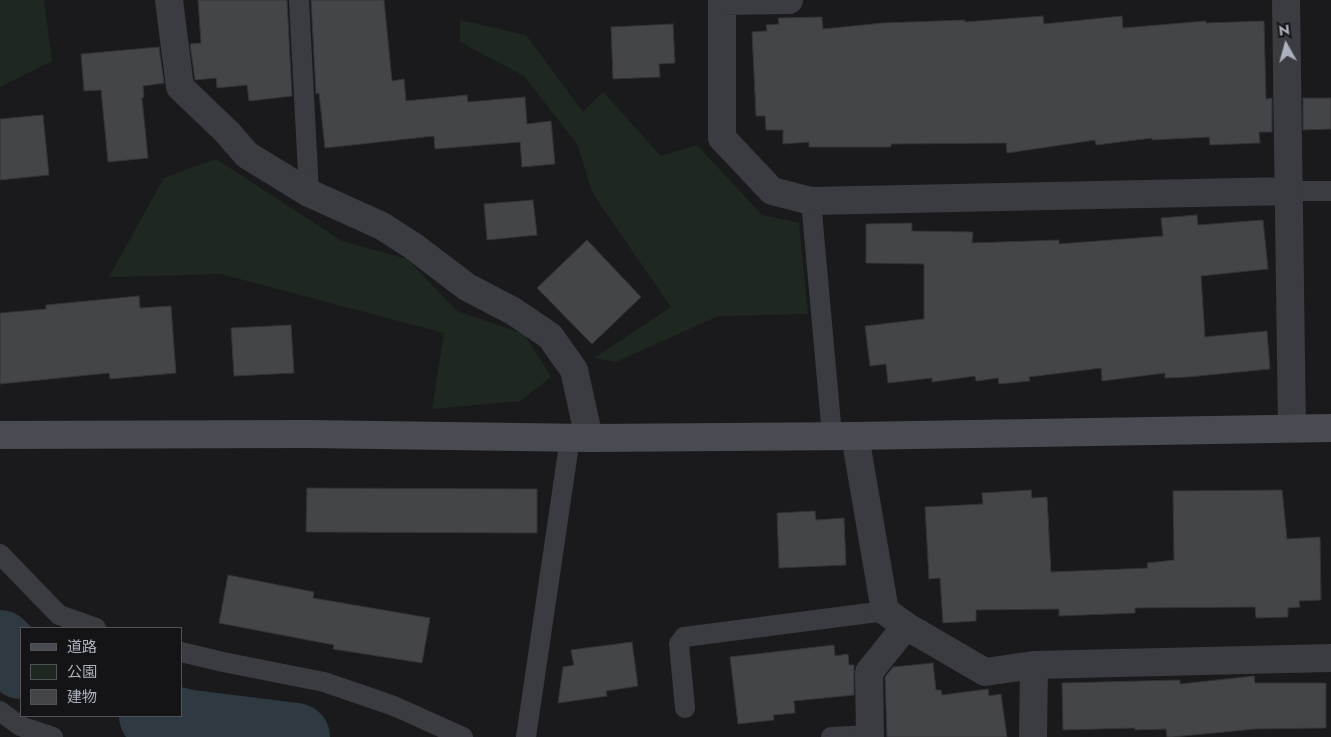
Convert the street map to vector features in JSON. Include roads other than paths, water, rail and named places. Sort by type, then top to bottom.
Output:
[{"type":"street","points":[[169,0],[180,87],[248,155],[309,192],[382,226],[413,246],[467,287],[514,311],[550,336],[574,370],[580,438]]},
{"type":"street","points":[[789,0],[722,0],[722,138],[772,191],[811,201],[1289,191]]},
{"type":"street","points":[[1286,0],[1292,428]]},
{"type":"street","points":[[0,435],[307,434],[580,438],[843,436],[1331,428]]},
{"type":"street","points":[[843,436],[896,618],[984,672],[1034,665],[1331,658]]},
{"type":"street","points":[[870,736],[869,672],[896,618]]},
{"type":"street","points":[[1033,737],[1034,665]]},
{"type":"lane","points":[[299,0],[309,192]]},
{"type":"lane","points":[[1289,191],[1331,191]]},
{"type":"lane","points":[[811,201],[843,436]]},
{"type":"lane","points":[[526,737],[580,438]]},
{"type":"lane","points":[[0,554],[59,615],[93,627]]},
{"type":"lane","points":[[685,708],[679,644],[684,637],[896,618]]},
{"type":"lane","points":[[182,652],[324,682],[394,706],[463,737]]},
{"type":"lane","points":[[0,711],[20,726],[53,737]]},
{"type":"lane","points":[[831,737],[870,736]]},
{"type":"waterway","points":[[0,644],[20,664]]},
{"type":"waterway","points":[[158,717],[191,724],[296,737]]}]
